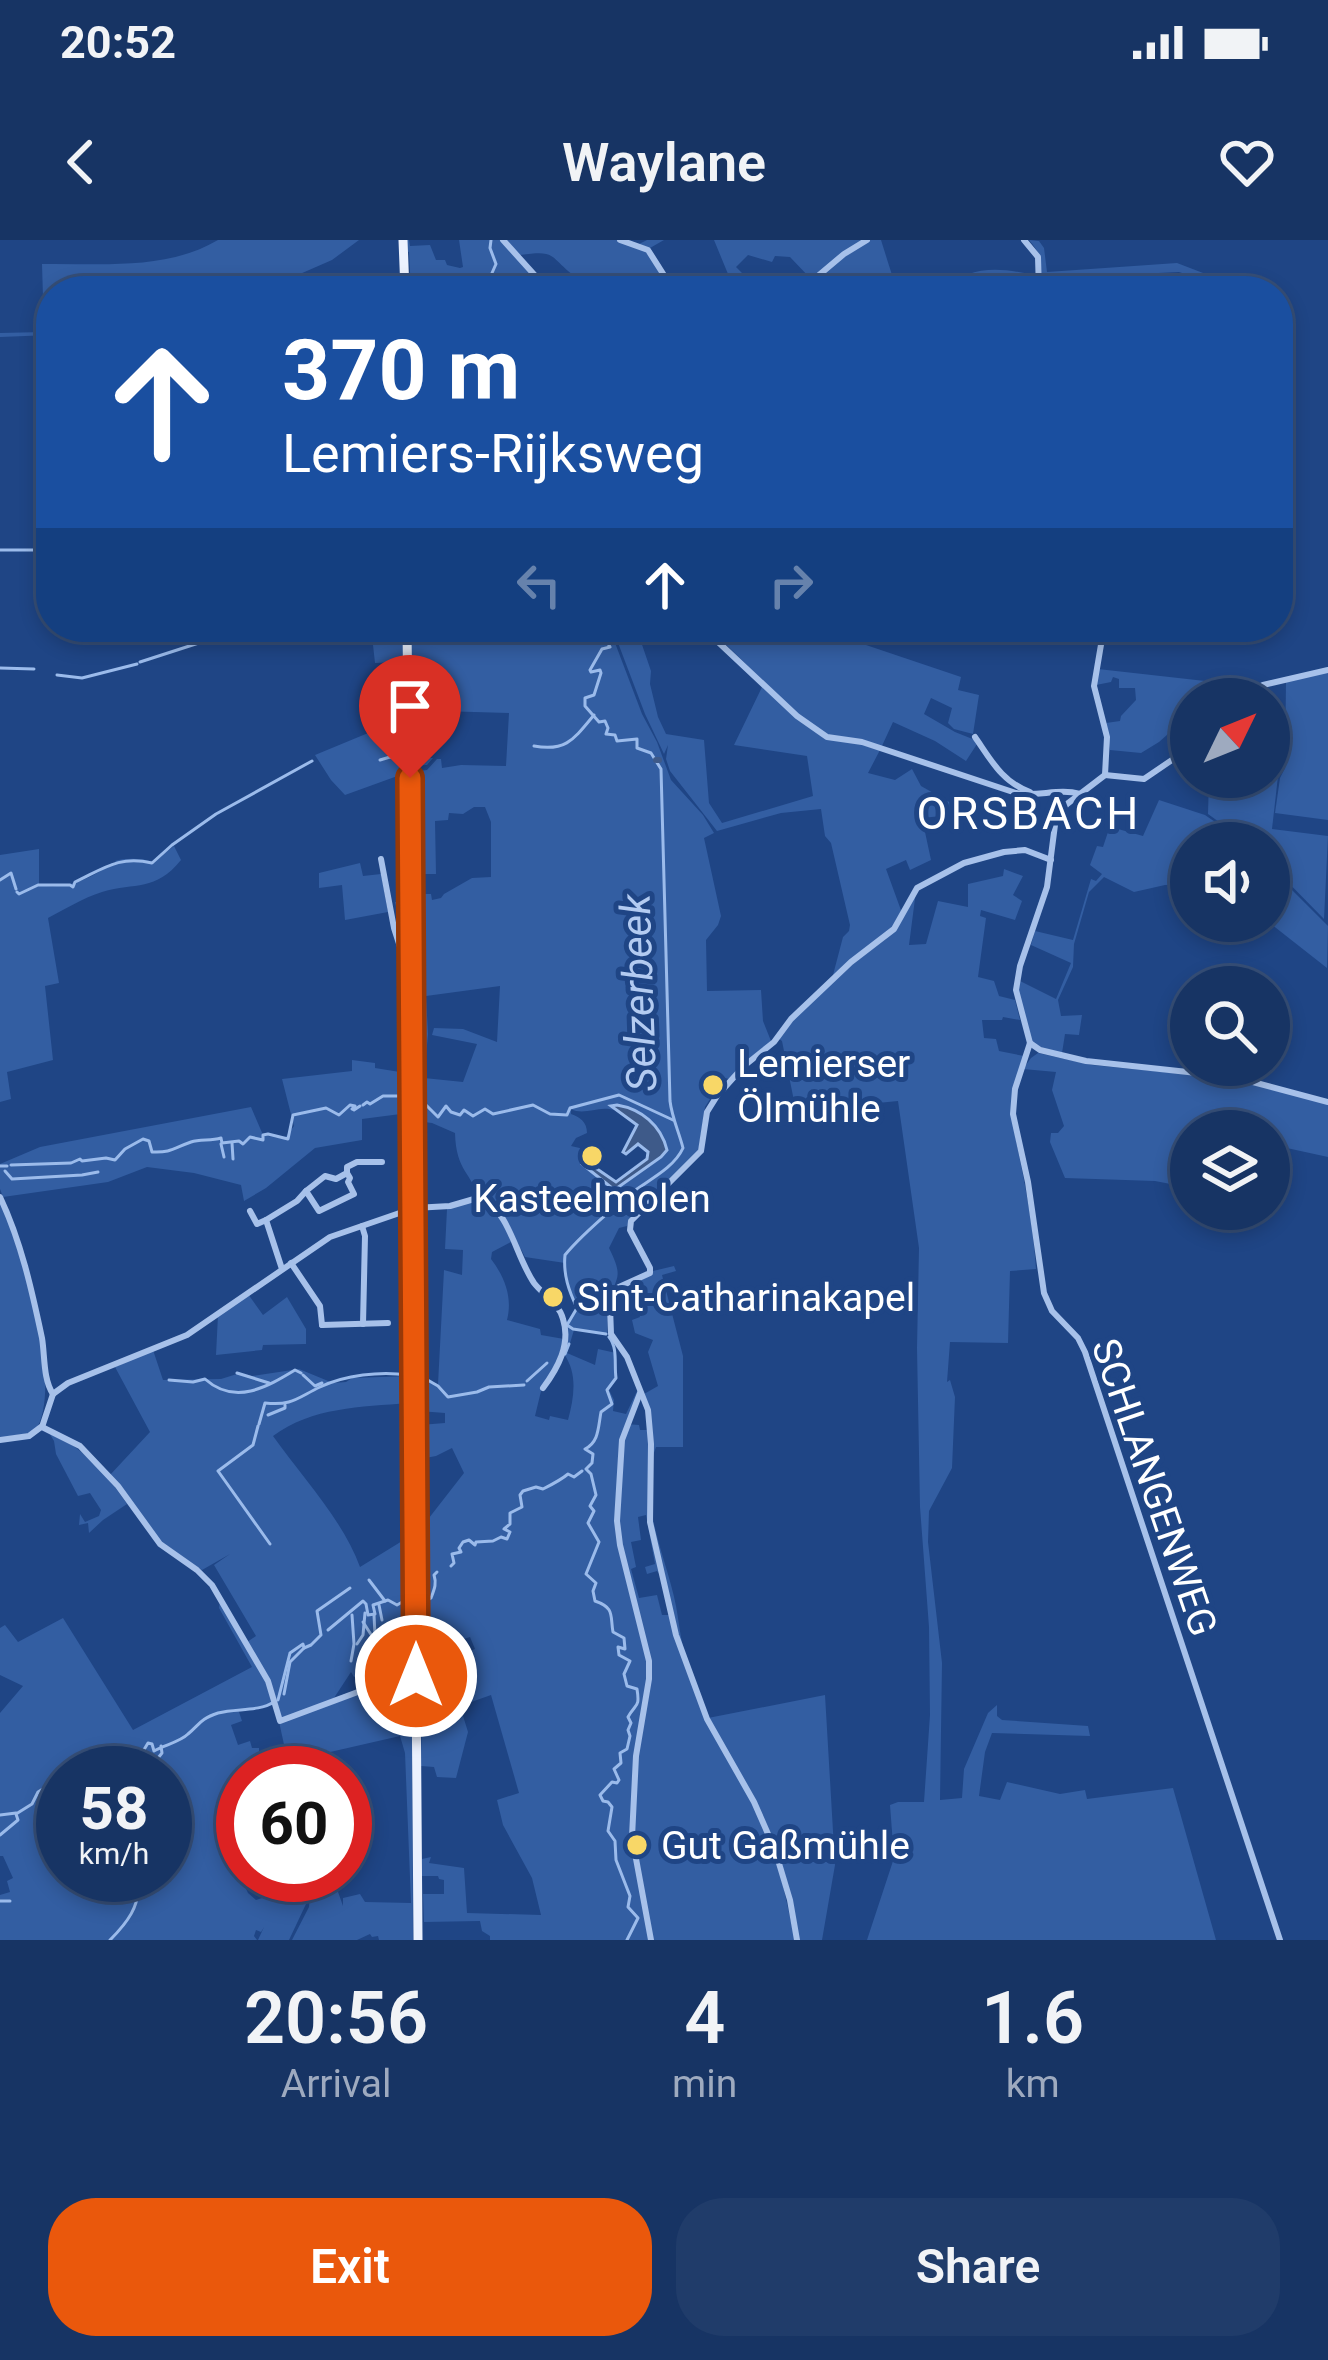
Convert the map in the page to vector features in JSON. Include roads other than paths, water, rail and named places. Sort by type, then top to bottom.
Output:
[{"type":"main road","points":[[403,240],[404,276]]},
{"type":"main road","points":[[407,642],[418,1940]]},
{"type":"street","points":[[503,240],[535,276]]},
{"type":"street","points":[[620,240],[648,250],[664,276]]},
{"type":"street","points":[[818,276],[867,240]]},
{"type":"street","points":[[1024,240],[1038,257],[1039,276]]},
{"type":"street","points":[[718,642],[818,733],[833,740],[862,742],[1016,793],[1080,794]]},
{"type":"street","points":[[1101,642],[1094,686],[1107,737],[1106,775]]},
{"type":"street","points":[[1290,679],[1328,670]]},
{"type":"street","points":[[975,736],[1004,778],[1032,794]]},
{"type":"street","points":[[1170,762],[1144,779],[1106,775],[1056,817],[1047,887],[1017,981],[1017,999],[1032,1048],[1101,1064],[1234,1077],[1328,1102]]},
{"type":"street","points":[[797,1940],[775,1850],[707,1719],[676,1635],[650,1522],[651,1432],[645,1399],[627,1357],[611,1335],[610,1307],[619,1287],[650,1271],[630,1230],[632,1222],[701,1151],[709,1106],[850,962],[894,928],[911,894],[964,863],[1004,852],[1025,850],[1051,860]]},
{"type":"street","points":[[381,860],[395,933],[403,955],[410,959]]},
{"type":"street","name":"SCHLANGENWEG","points":[[1032,1048],[1016,1087],[1013,1114],[1044,1293],[1052,1311],[1085,1352],[1280,1940]]},
{"type":"street","points":[[306,1191],[320,1211],[353,1194],[347,1167],[382,1162]]},
{"type":"street","points":[[250,1211],[257,1224],[297,1202],[325,1176],[336,1179],[346,1173]]},
{"type":"street","points":[[0,1197],[23,1262],[47,1386],[53,1394]]},
{"type":"street","points":[[0,1439],[26,1437],[42,1427],[53,1394],[68,1383],[188,1335],[330,1237],[412,1209],[482,1197],[500,1214],[533,1282],[564,1321],[564,1350],[543,1388]]},
{"type":"street","points":[[266,1220],[281,1269]]},
{"type":"street","points":[[362,1225],[363,1324]]},
{"type":"street","points":[[291,1263],[321,1308],[320,1325],[388,1324]]},
{"type":"street","points":[[640,1393],[622,1440],[617,1532],[649,1661],[636,1756],[632,1850],[651,1940]]},
{"type":"street","points":[[42,1427],[80,1445],[121,1490],[160,1544],[214,1587],[268,1681],[280,1721],[380,1683],[416,1676]]},
{"type":"waterway","name":"Selzerbeek","points":[[491,240],[496,264],[493,276]]},
{"type":"waterway","points":[[0,550],[36,550]]},
{"type":"waterway","points":[[140,662],[202,642]]},
{"type":"waterway","name":"Selzerbeek","points":[[606,1334],[567,1325],[577,1308],[567,1283],[565,1255],[626,1197],[672,1163],[683,1148],[670,1101],[661,769],[651,753],[637,748],[637,739],[617,741],[615,735],[606,734],[605,721],[599,722],[585,706],[601,673],[590,670],[602,649],[610,647],[607,642]]},
{"type":"waterway","points":[[57,675],[82,678],[137,664]]},
{"type":"waterway","points":[[0,668],[34,669]]},
{"type":"waterway","points":[[534,746],[568,742],[594,715]]},
{"type":"waterway","points":[[380,760],[401,760]]},
{"type":"waterway","points":[[17,892],[38,885],[73,887],[121,862],[152,863],[216,814],[312,761]]},
{"type":"waterway","points":[[0,880],[11,873],[16,889]]},
{"type":"waterway","points":[[416,1096],[423,1094],[425,1104],[438,1117],[446,1106],[451,1112],[460,1115],[464,1110],[473,1116],[485,1109],[493,1114],[533,1105],[550,1114],[567,1115],[570,1108],[619,1095],[673,1120]]},
{"type":"waterway","points":[[363,1105],[383,1096],[404,1096]]},
{"type":"waterway","points":[[11,1165],[115,1160],[143,1139],[149,1141],[152,1152],[221,1138],[222,1143],[243,1144],[250,1137],[263,1140],[268,1134],[288,1139],[293,1115],[326,1108],[339,1115],[350,1105],[354,1110],[360,1106]]},
{"type":"waterway","points":[[232,1143],[233,1159]]},
{"type":"waterway","points":[[221,1144],[224,1157]]},
{"type":"waterway","points":[[0,1166],[7,1166]]},
{"type":"waterway","points":[[5,1171],[12,1179],[98,1172]]},
{"type":"waterway","name":"Selzerbeek","points":[[609,1337],[616,1378],[607,1390],[612,1404],[601,1412],[595,1438],[585,1449],[593,1454],[586,1469],[596,1495],[588,1523],[599,1542],[586,1574],[596,1583],[595,1601],[610,1613],[613,1632],[624,1638],[625,1649],[618,1647],[619,1655],[630,1661],[624,1674],[627,1686],[637,1689],[638,1695],[628,1717],[627,1749],[620,1753],[621,1763],[614,1769],[619,1780],[600,1795],[612,1807],[608,1831],[630,1896],[628,1907],[638,1918],[627,1940]]},
{"type":"waterway","points":[[565,1354],[569,1344]]},
{"type":"waterway","points":[[527,1381],[547,1363]]},
{"type":"waterway","points":[[169,1380],[205,1379],[239,1392],[262,1387],[295,1370],[301,1373]]},
{"type":"waterway","points":[[237,1373],[269,1383]]},
{"type":"waterway","points":[[303,1375],[315,1386],[322,1383]]},
{"type":"waterway","points":[[259,1424],[265,1403],[288,1402],[351,1377],[408,1375]]},
{"type":"waterway","points":[[419,1375],[448,1397],[524,1385]]},
{"type":"waterway","points":[[268,1415],[285,1405]]},
{"type":"waterway","points":[[258,1426],[253,1445],[218,1471],[270,1544]]},
{"type":"waterway","points":[[451,1566],[452,1554],[461,1552],[463,1542],[475,1545],[507,1539],[510,1532],[504,1529],[510,1524],[510,1513],[522,1507],[523,1491],[543,1489],[582,1471]]},
{"type":"waterway","points":[[426,1601],[431,1598],[437,1572]]},
{"type":"waterway","points":[[369,1580],[385,1601]]},
{"type":"waterway","points":[[321,1635],[317,1611],[350,1588]]},
{"type":"waterway","points":[[328,1630],[363,1601],[368,1615],[375,1614],[373,1605],[404,1601]]},
{"type":"waterway","points":[[379,1605],[382,1620]]},
{"type":"waterway","points":[[357,1644],[365,1613]]},
{"type":"waterway","points":[[351,1661],[352,1615]]},
{"type":"waterway","points":[[374,1615],[375,1635]]},
{"type":"waterway","points":[[363,1622],[372,1636]]},
{"type":"waterway","points":[[278,1700],[290,1653],[320,1636]]},
{"type":"waterway","points":[[284,1694],[290,1662],[304,1648]]},
{"type":"waterway","points":[[165,1746],[218,1713],[274,1702]]},
{"type":"waterway","points":[[146,1746],[153,1746]]},
{"type":"waterway","points":[[0,1835],[36,1796]]},
{"type":"waterway","points":[[0,1815],[16,1813]]},
{"type":"waterway","points":[[0,1901],[10,1901]]},
{"type":"waterway","points":[[110,1940],[136,1902]]},
{"type":"place","name":"Lemierser Ölmühle","points":[[713,1085]]},
{"type":"place","name":"Kasteelmolen","points":[[592,1156]]},
{"type":"place","name":"Sint-Catharinakapel","points":[[553,1297]]},
{"type":"place","name":"Gut Gaßmühle","points":[[637,1845]]},
{"type":"district","name":"ORSBACH","points":[[1029,813]]}]
